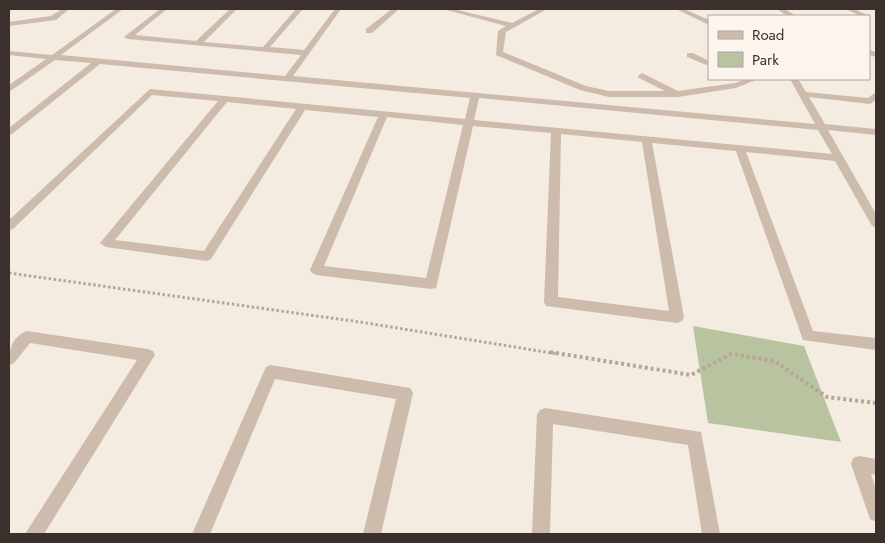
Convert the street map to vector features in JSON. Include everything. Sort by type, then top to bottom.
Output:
[{"type":"street","points":[[9,24],[53,18],[66,9]]},
{"type":"street","points":[[9,88],[120,9]]},
{"type":"street","points":[[164,9],[128,37],[306,53]]},
{"type":"street","points":[[198,44],[234,9]]},
{"type":"street","points":[[266,49],[300,9]]},
{"type":"street","points":[[288,78],[338,9]]},
{"type":"street","points":[[369,31],[396,9]]},
{"type":"street","points":[[446,9],[511,25]]},
{"type":"street","points":[[544,9],[511,25],[500,34],[499,54],[592,90],[609,94],[678,94],[713,90],[750,80]]},
{"type":"street","points":[[679,9],[708,22]]},
{"type":"street","points":[[742,9],[747,9]]},
{"type":"street","points":[[849,9],[862,15]]},
{"type":"street","points":[[9,53],[876,132]]},
{"type":"street","points":[[690,55],[708,64]]},
{"type":"street","points":[[9,132],[98,61]]},
{"type":"street","points":[[642,76],[678,94]]},
{"type":"street","points":[[713,90],[720,80]]},
{"type":"street","points":[[795,80],[876,224]]},
{"type":"street","points":[[9,226],[150,92],[840,158]]},
{"type":"street","points":[[803,94],[870,101],[876,95]]},
{"type":"street","points":[[384,114],[316,270],[431,284],[475,95]]},
{"type":"street","points":[[225,100],[106,243],[207,256],[302,106]]},
{"type":"street","points":[[556,132],[550,302],[677,317],[647,140]]},
{"type":"street","points":[[740,149],[808,336],[876,344]]},
{"type":"street","points":[[9,359],[27,337],[148,355],[34,534]]},
{"type":"street","points":[[201,534],[271,372],[405,393],[372,534]]},
{"type":"street","points":[[541,534],[545,416],[696,438],[712,534]]},
{"type":"street","points":[[876,467],[859,464],[876,513]]},
{"type":"path","points":[[9,273],[360,322],[691,375],[731,354],[774,362],[827,397],[876,403]]},
{"type":"green space","points":[[693,326],[804,346],[841,442],[708,423]]}]
